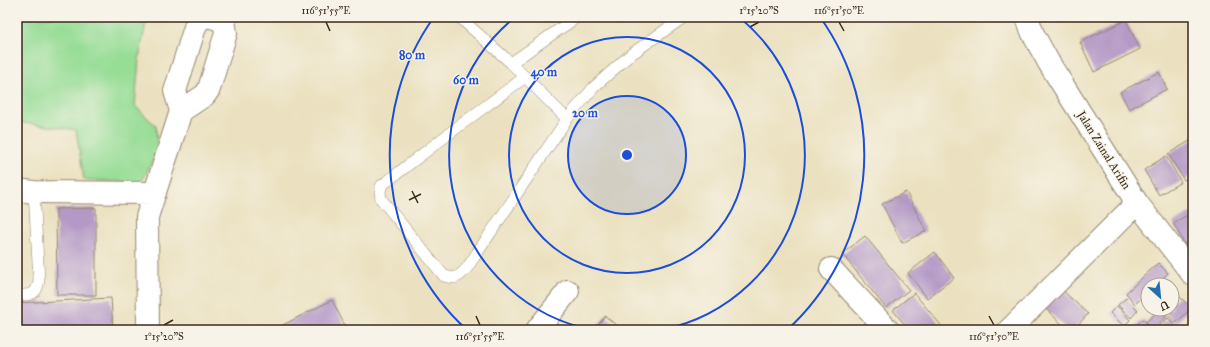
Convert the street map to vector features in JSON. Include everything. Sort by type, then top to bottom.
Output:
[{"type":"street","points":[[148,330],[147,217],[181,111],[175,91],[196,24],[203,17]]},
{"type":"street","points":[[181,111],[205,95],[209,89],[226,33],[225,26],[221,20],[211,17]]},
{"type":"street","name":"Jalan Zainal Arifin","points":[[1027,17],[1033,34],[1049,63],[1137,203],[1193,275]]},
{"type":"street","points":[[26,191],[155,193]]},
{"type":"street","points":[[1009,330],[1137,203]]},
{"type":"street","points":[[831,269],[888,330]]},
{"type":"street","points":[[536,330],[568,291]]},
{"type":"lane","points":[[459,17],[525,77],[567,119]]},
{"type":"lane","points":[[510,63],[577,17]]},
{"type":"lane","points":[[525,77],[455,128],[381,186],[381,199],[444,276],[454,278],[460,275],[467,268],[567,119],[594,86],[630,55],[684,17]]},
{"type":"lane","points":[[17,295],[29,295],[35,292],[38,287],[39,280],[26,191]]},
{"type":"lane","points":[[1190,330],[1193,327]]},
{"type":"green space","points":[[17,17],[147,17],[139,59],[135,106],[156,126],[157,152],[141,183],[84,180],[76,130],[17,122]]},
{"type":"building","points":[[1126,20],[1140,49],[1094,72],[1080,42]]},
{"type":"building","points":[[1159,72],[1167,89],[1129,109],[1120,92]]},
{"type":"building","points":[[1193,139],[1193,175],[1184,180],[1168,154]]},
{"type":"building","points":[[1166,156],[1181,182],[1159,195],[1144,170]]},
{"type":"building","points":[[906,192],[926,231],[902,243],[882,204]]},
{"type":"building","points":[[96,208],[96,295],[57,295],[56,209]]},
{"type":"building","points":[[1193,212],[1193,244],[1187,248],[1173,223]]},
{"type":"building","points":[[865,236],[909,290],[886,308],[842,254]]},
{"type":"building","points":[[935,252],[954,278],[927,298],[908,273]]},
{"type":"building","points":[[1158,263],[1168,273],[1164,277],[1143,277]]},
{"type":"building","points":[[1140,280],[1140,299],[1135,304],[1126,293]]},
{"type":"building","points":[[1062,290],[1088,314],[1073,330],[1068,330],[1045,308]]},
{"type":"building","points":[[914,293],[945,330],[909,330],[893,310]]},
{"type":"building","points":[[1180,297],[1191,308],[1176,323],[1170,317],[1180,317]]},
{"type":"building","points":[[111,298],[113,330],[17,330],[17,303]]},
{"type":"building","points":[[1126,298],[1138,310],[1131,318],[1118,305]]},
{"type":"building","points":[[332,300],[347,330],[273,330]]},
{"type":"building","points":[[1117,306],[1130,320],[1124,326],[1110,313]]},
{"type":"building","points":[[605,316],[622,330],[594,330]]},
{"type":"building","points":[[1151,317],[1166,317],[1153,329],[1146,322]]},
{"type":"building","points":[[1168,318],[1176,326],[1172,330],[1155,330]]},
{"type":"building","points":[[1143,319],[1153,330],[1131,330]]},
{"type":"building","points":[[562,325],[568,330],[559,330]]}]
